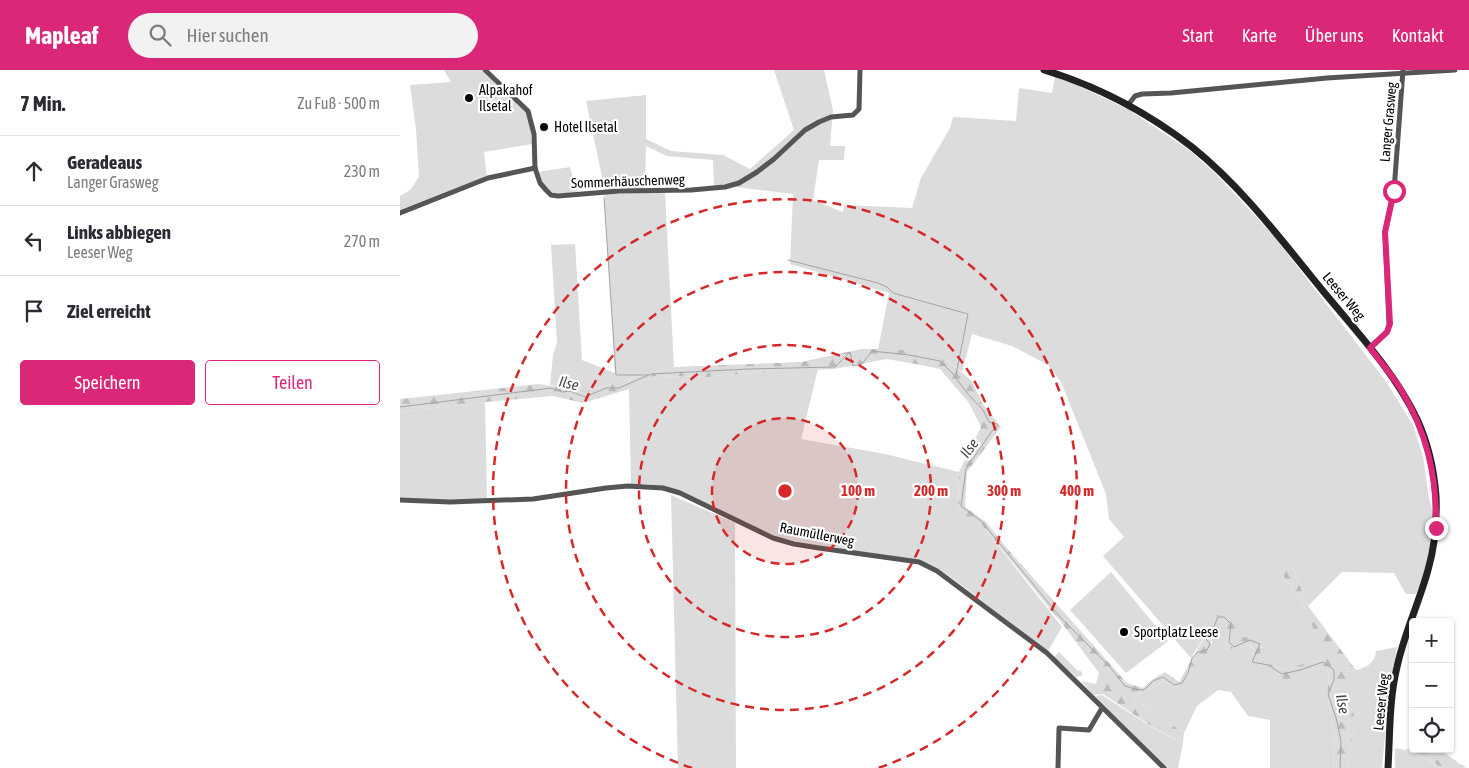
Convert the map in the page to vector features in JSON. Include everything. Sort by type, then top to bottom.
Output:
[{"type":"street","name":"Sommerhäuschenweg","points":[[485,70],[528,111],[534,134],[535,168],[540,183],[551,194],[558,196],[619,191],[691,190],[738,183],[774,159],[805,130],[831,117],[853,115],[859,109],[860,70]]},
{"type":"street","name":"Leeser Weg","points":[[1044,70],[1088,86],[1128,105],[1192,147],[1219,170],[1248,201],[1370,348],[1399,387],[1416,419],[1424,436],[1432,466],[1436,494],[1436,528],[1432,557],[1403,644],[1393,685],[1388,768]]},
{"type":"street","points":[[1128,105],[1135,96],[1142,94],[1403,72],[1455,70]]},
{"type":"street","name":"Langer Grasweg","points":[[1370,348],[1387,332],[1390,324],[1385,232],[1394,191],[1403,72]]},
{"type":"street","points":[[400,213],[488,178],[535,168]]},
{"type":"street","name":"Raumüllerweg","points":[[400,500],[450,502],[533,499],[628,486],[663,488],[680,493],[773,538],[794,544],[919,562],[937,570],[1047,653],[1164,768]]},
{"type":"street","points":[[1058,768],[1059,728],[1088,730],[1102,708]]},
{"type":"green space","points":[[444,70],[481,70],[526,112],[530,124],[532,144],[484,152],[487,176],[400,210],[400,196],[410,190],[419,177],[416,129],[410,85],[451,82]]},
{"type":"green space","points":[[774,70],[824,70],[833,110],[830,146],[845,146],[844,160],[819,160],[813,200],[843,212],[844,205],[912,208],[921,178],[950,128],[953,117],[1016,121],[1019,88],[1052,93],[1055,77],[1073,83],[1129,110],[1189,150],[1215,173],[1273,235],[1385,380],[1413,425],[1423,456],[1432,510],[1432,527],[1426,571],[1416,594],[1406,594],[1394,573],[1342,572],[1308,606],[1292,565],[1280,571],[1305,608],[1326,658],[1281,670],[1259,658],[1262,645],[1237,638],[1218,615],[1191,658],[1103,556],[1124,537],[1109,519],[1106,494],[1061,382],[1048,365],[1012,346],[972,334],[962,372],[942,356],[896,349],[878,350],[889,293],[790,264],[793,194],[728,186],[728,184],[714,186],[713,160],[667,156],[646,146],[645,189],[605,191],[586,101],[646,95],[646,139],[671,151],[723,155],[750,169],[794,130]]},
{"type":"green space","points":[[570,167],[577,192],[563,194],[548,190],[538,172]]},
{"type":"green space","points":[[665,192],[674,367],[586,391],[550,385],[553,355],[557,343],[551,245],[575,244],[582,360],[615,373],[604,194]]},
{"type":"green space","points":[[861,349],[896,349],[942,356],[972,381],[982,403],[1001,427],[967,472],[965,507],[986,522],[1011,553],[1127,683],[1143,688],[1165,672],[1179,682],[1217,615],[1230,619],[1235,628],[1237,638],[1254,636],[1262,645],[1259,658],[1281,670],[1325,658],[1305,608],[1280,571],[1292,565],[1308,606],[1356,670],[1346,672],[1353,698],[1354,730],[1347,768],[1333,768],[1335,734],[1327,695],[1329,672],[1318,668],[1303,672],[1288,680],[1268,675],[1247,660],[1255,650],[1250,645],[1231,649],[1226,644],[1229,632],[1220,625],[1212,638],[1208,653],[1195,658],[1195,676],[1182,689],[1164,681],[1133,698],[1184,733],[1183,743],[1154,728],[1103,694],[1093,695],[1081,681],[1096,684],[1099,673],[1064,626],[981,524],[958,515],[959,472],[981,427],[969,403],[940,369],[887,359],[834,369],[709,377],[653,376],[629,389],[583,403],[553,396],[400,412],[400,399],[539,384],[586,391],[674,367],[801,362]]},
{"type":"green space","points":[[818,369],[801,439],[885,454],[959,472],[958,515],[981,524],[1062,627],[1048,651],[952,578],[919,560],[820,546],[780,538],[758,530],[663,486],[648,484],[631,485],[629,389],[653,376],[709,377]]},
{"type":"green space","points":[[485,402],[487,499],[400,498],[400,412]]},
{"type":"green space","points":[[671,495],[735,523],[736,768],[678,768]]},
{"type":"green space","name":"Sportplatz Leese","points":[[1111,572],[1168,641],[1126,673],[1070,610]]},
{"type":"green space","points":[[1220,624],[1229,632],[1226,644],[1231,649],[1249,645],[1255,650],[1247,660],[1288,680],[1303,672],[1318,668],[1329,672],[1327,695],[1335,734],[1333,768],[1270,768],[1270,720],[1248,716],[1231,692],[1218,690],[1197,706],[1184,733],[1133,698],[1164,681],[1182,689],[1195,658],[1212,643],[1212,638]]},
{"type":"green space","points":[[1397,647],[1390,685],[1382,768],[1347,768],[1354,730],[1345,672],[1365,667],[1373,661],[1376,651]]},
{"type":"green space","points":[[1059,652],[1078,671],[1080,670],[1083,675],[1076,677],[1054,657]]},
{"type":"green space","points":[[1102,695],[1153,728],[1183,743],[1178,768],[1167,768],[1095,696]]},
{"type":"green space","points":[[1395,748],[1420,756],[1442,768],[1395,768]]},
{"type":"green space","points":[[1413,753],[1445,753],[1466,768],[1442,768]]},
{"type":"waterway","points":[[604,198],[616,375],[648,375]]},
{"type":"waterway","points":[[788,260],[878,283],[887,287],[893,293],[968,314],[956,375]]},
{"type":"waterway","name":"Ilse","points":[[400,407],[551,388],[562,392],[570,391],[585,397],[606,388],[619,388],[651,374],[835,367],[850,352],[853,366],[862,364],[872,351],[940,361],[983,410],[989,422],[998,426],[992,431],[966,469],[961,506],[981,521],[1061,618],[1109,666],[1125,686],[1144,690],[1153,681],[1163,677],[1174,685],[1182,683],[1188,673],[1192,658],[1198,652],[1207,650],[1210,644],[1206,639],[1218,617],[1224,617],[1231,624],[1229,642],[1234,647],[1250,640],[1260,644],[1252,662],[1268,665],[1282,674],[1323,662],[1334,670],[1334,680],[1328,694],[1337,721],[1341,742],[1340,768]]},
{"type":"place","name":"Alpakahof Ilsetal","points":[[469,98]]},
{"type":"place","name":"Hotel Ilsetal","points":[[544,127]]},
{"type":"place","name":"Sportplatz Leese","points":[[1124,632]]},
{"type":"route","points":[[1394,191],[1385,232],[1390,324],[1387,332],[1370,348],[1399,387],[1424,436],[1432,466],[1436,494],[1436,528]]}]
